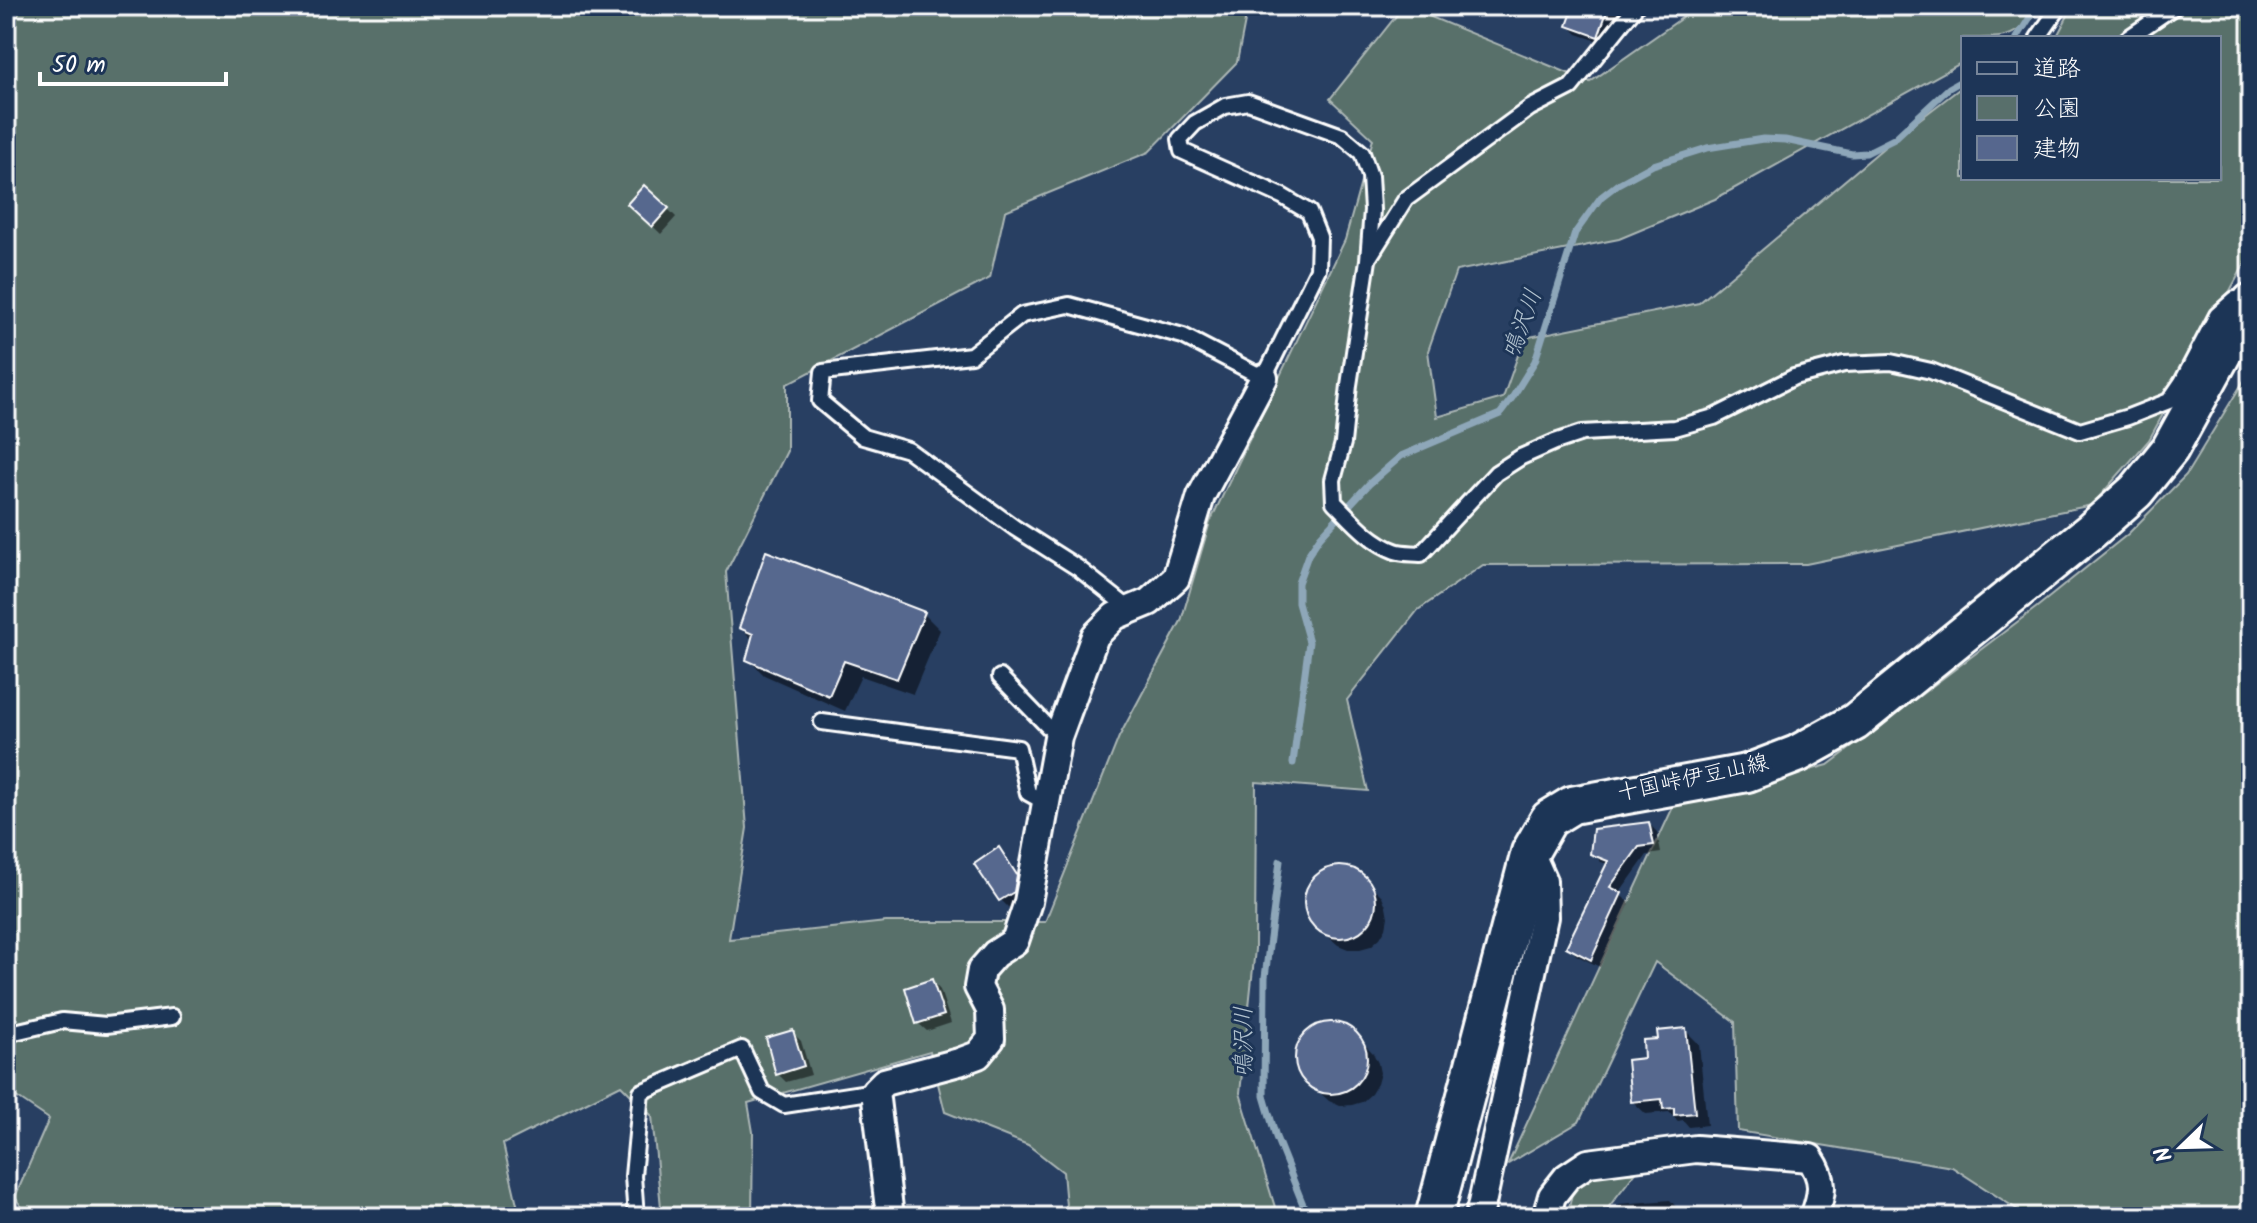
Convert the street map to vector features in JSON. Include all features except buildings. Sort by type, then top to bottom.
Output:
[{"type":"main road","name":"十国峠伊豆山線","points":[[1434,1217],[1530,852],[1549,819],[1572,805],[1747,773],[1797,754],[1855,722],[2136,491],[2170,449],[2251,302]]},
{"type":"street","points":[[890,1217],[875,1091],[884,1082],[978,1055],[991,1039],[990,1010],[978,987],[981,970],[995,954],[1015,941],[1028,902],[1058,737],[1095,636],[1115,616],[1149,602],[1176,578],[1201,496],[1264,378]]},
{"type":"street","points":[[1479,1217],[1544,917],[1543,881],[1530,852]]},
{"type":"street","points":[[1546,1217],[1552,1196],[1567,1177],[1588,1163],[1696,1149],[1810,1158],[1821,1174],[1821,1197],[1814,1217]]},
{"type":"lane","points":[[1368,260],[1406,199],[1530,108],[1571,87],[1636,6]]},
{"type":"lane","points":[[2039,36],[2060,6]]},
{"type":"lane","points":[[2131,36],[2175,6]]},
{"type":"lane","points":[[1131,610],[1078,568],[1015,528],[908,450],[863,437],[820,401],[823,372],[971,355],[1022,315],[1069,305],[1183,336],[1264,378],[1318,269],[1319,237],[1309,212],[1282,196],[1182,151],[1180,139],[1195,123],[1225,106],[1248,102],[1342,136],[1362,153],[1370,176],[1372,210],[1368,260],[1343,443],[1333,480],[1334,502],[1377,542],[1397,552],[1421,554],[1496,473],[1521,457],[1582,433],[1675,428],[1714,417],[1794,377],[1844,364],[1891,362],[1931,371],[2080,431],[2128,417],[2169,401],[2217,315],[2235,299],[2251,302]]},
{"type":"lane","points":[[1000,677],[1058,737]]},
{"type":"lane","points":[[822,722],[1018,748],[1028,793],[1046,803]]},
{"type":"lane","points":[[6,1034],[62,1021],[106,1025],[172,1017]]},
{"type":"lane","points":[[636,1217],[633,1176],[641,1092],[742,1049],[762,1092],[784,1105],[875,1091]]},
{"type":"green space","points":[[6,6],[1248,6],[1237,62],[1149,152],[1005,211],[990,278],[787,384],[787,451],[726,572],[747,828],[729,939],[886,922],[1045,922],[1119,737],[1181,621],[1210,522],[1345,240],[1373,139],[1330,99],[1404,6],[1590,82],[1699,6],[2045,6],[2009,35],[1961,36],[1961,63],[1715,199],[1619,239],[1456,271],[1428,351],[1437,417],[1503,398],[1524,338],[1699,303],[1894,139],[1961,88],[1961,180],[2221,180],[2221,36],[2057,36],[2073,6],[2251,6],[2251,252],[2149,440],[2092,505],[1806,564],[1483,565],[1418,610],[1347,700],[1368,791],[1256,782],[1255,949],[1240,1093],[1278,1217],[1067,1217],[1063,1172],[1028,1145],[945,1112],[930,1051],[748,1103],[753,1132],[752,1217],[662,1217],[652,1116],[621,1085],[503,1144],[520,1217],[28,1217],[15,1197],[49,1119],[6,1090]]},
{"type":"green space","points":[[2251,369],[2251,1217],[2029,1217],[1952,1167],[1738,1131],[1735,1022],[1655,962],[1579,1122],[1508,1164],[1673,807],[1828,765],[2037,607],[2128,534],[2186,475]]},
{"type":"green space","points":[[1577,1170],[1635,1173],[1604,1217],[1567,1217]]},
{"type":"waterway","name":"鳴沢川","points":[[2018,36],[2037,6]]},
{"type":"waterway","name":"鳴沢川","points":[[1293,763],[1309,642],[1298,603],[1298,583],[1308,555],[1320,537],[1369,484],[1401,456],[1500,414],[1535,361],[1575,233],[1601,197],[1653,165],[1707,148],[1763,139],[1785,140],[1852,154],[1866,153],[1894,139],[1949,88],[1961,81]]},
{"type":"waterway","name":"鳴沢川","points":[[1280,861],[1265,977],[1264,1096],[1276,1137],[1308,1217]]}]
